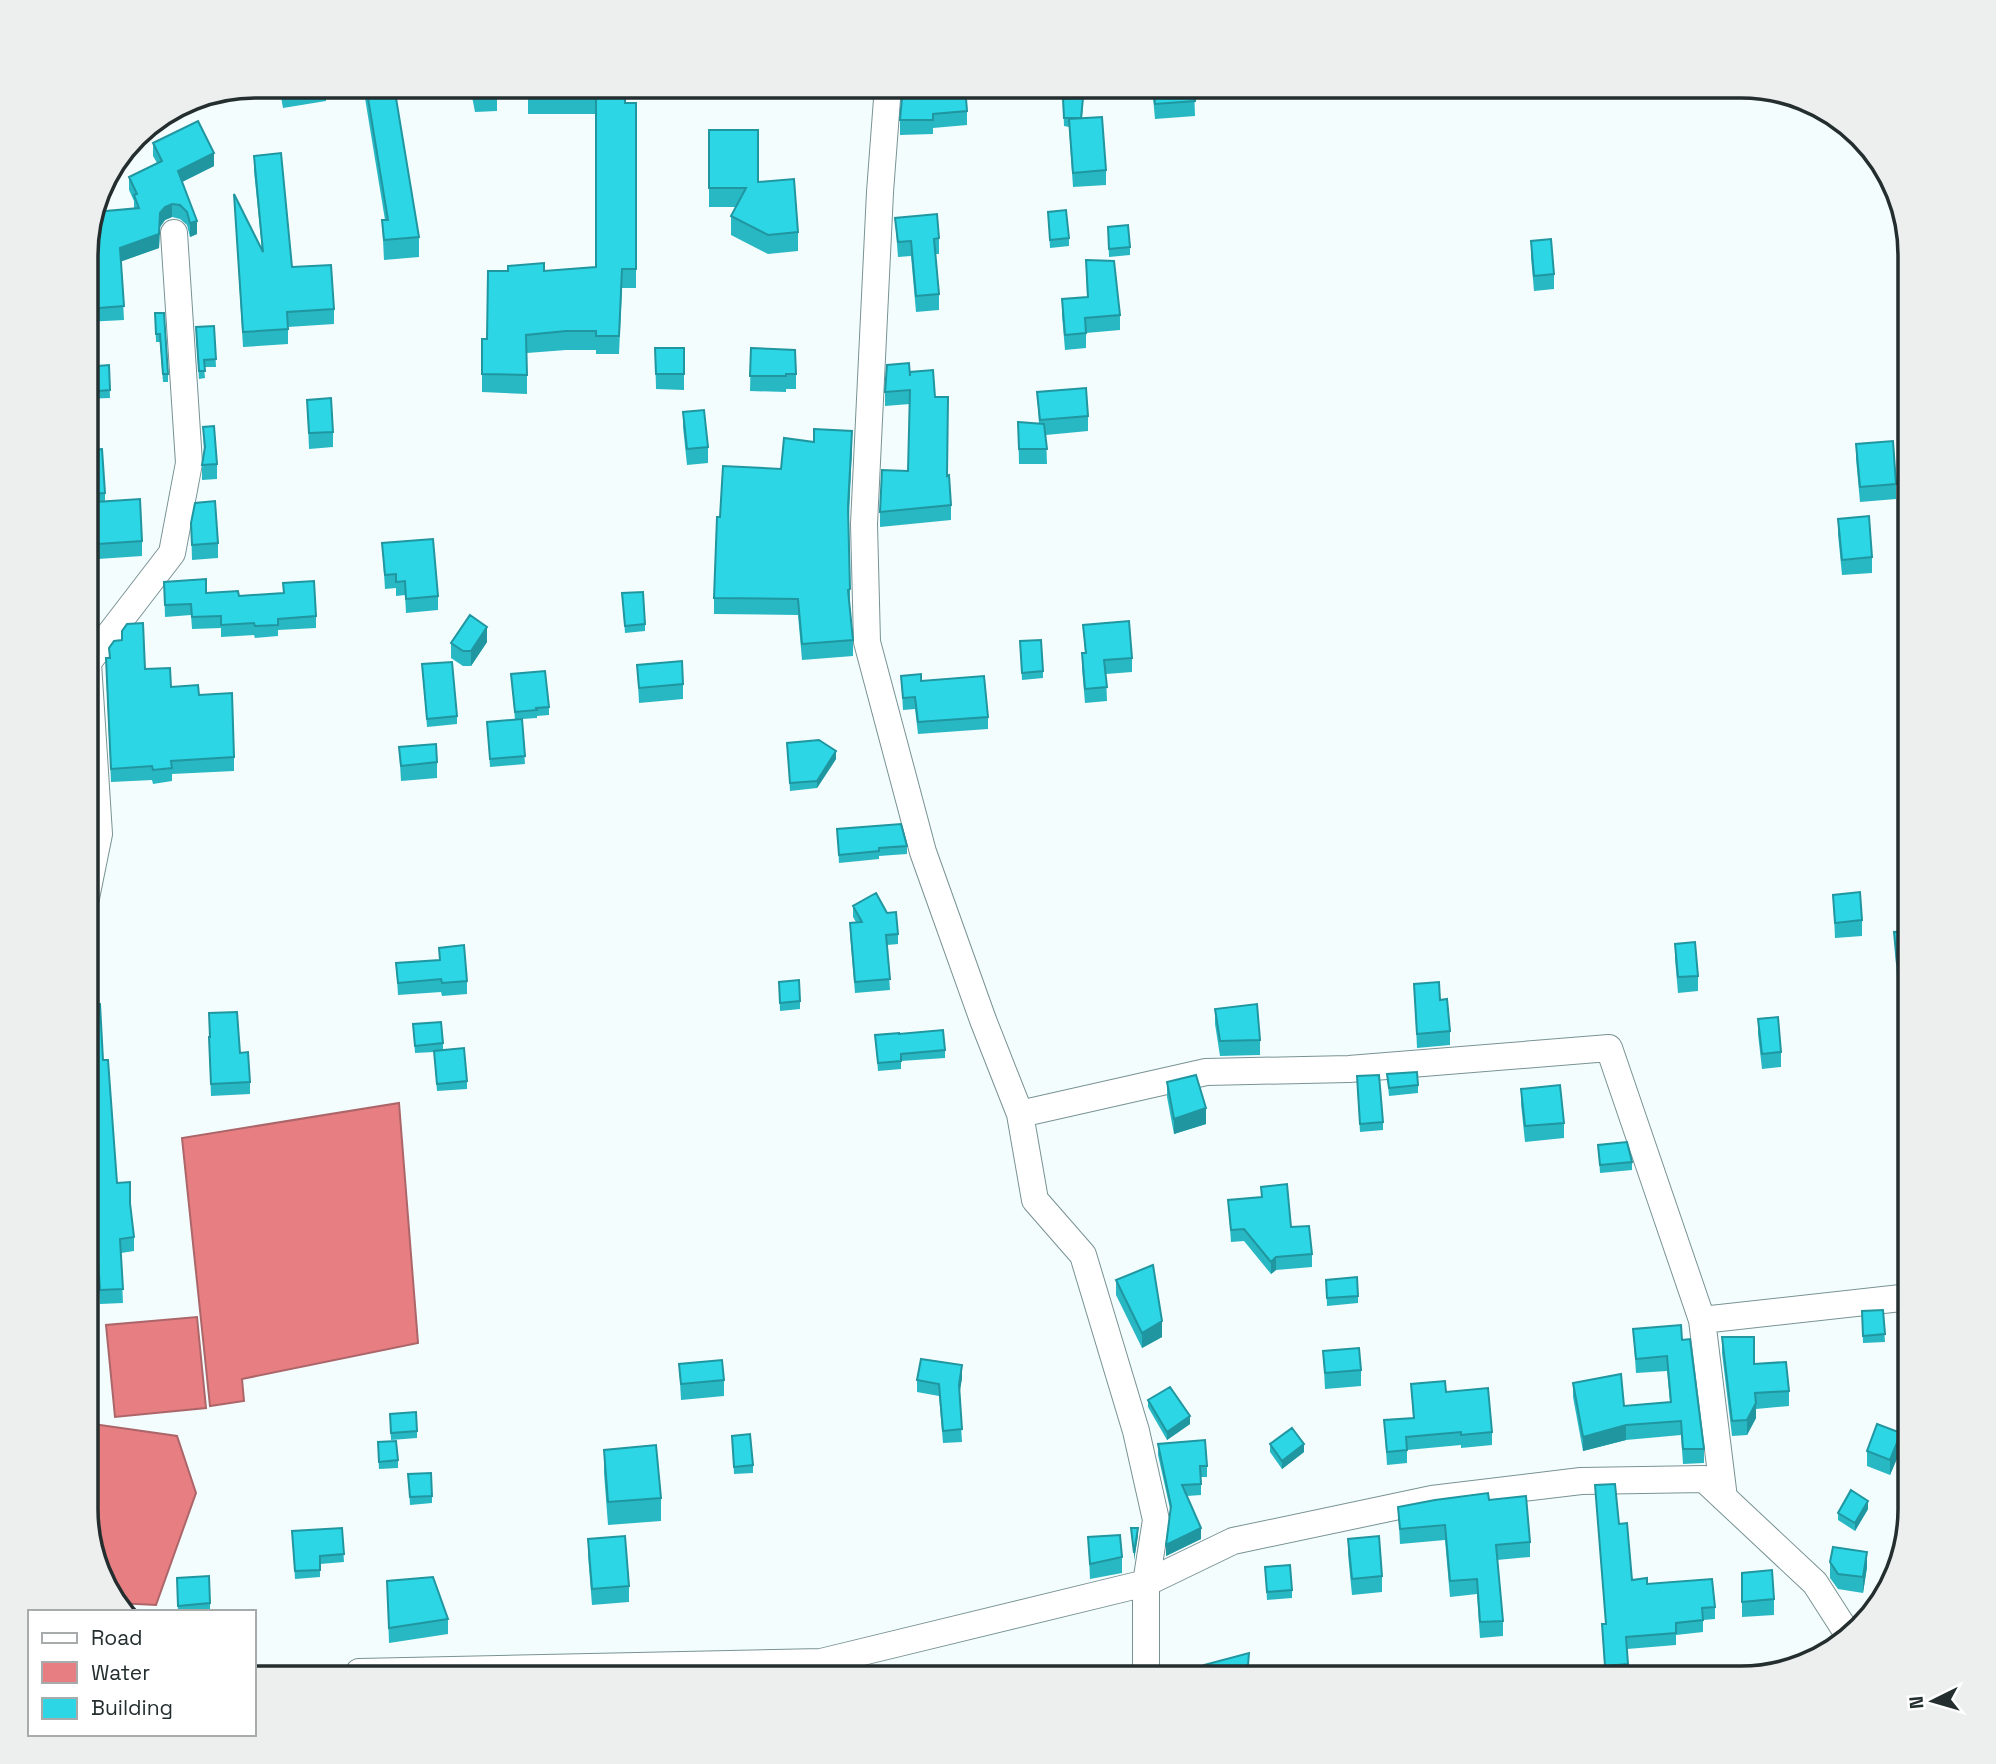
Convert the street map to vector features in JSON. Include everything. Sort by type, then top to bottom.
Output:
[{"type":"street","points":[[887,98],[864,524],[867,642],[923,852],[1020,1114],[1035,1200],[1083,1255],[1136,1431],[1156,1520],[1146,1583],[1146,1666]]},
{"type":"street","points":[[98,649],[172,553],[189,463],[174,233]]},
{"type":"street","points":[[98,817],[98,839]]},
{"type":"street","points":[[1020,1114],[1206,1072],[1349,1069],[1609,1048],[1702,1320],[1724,1497]]},
{"type":"street","points":[[1702,1320],[1898,1298]]},
{"type":"street","points":[[636,1666],[821,1662],[1146,1583],[1233,1541],[1432,1499],[1581,1480],[1704,1479],[1815,1583],[1844,1628]]},
{"type":"water","points":[[399,1103],[418,1343],[242,1379],[244,1401],[210,1406],[182,1138]]},
{"type":"water","points":[[197,1317],[206,1408],[115,1417],[106,1325]]},
{"type":"water","points":[[98,1425],[177,1436],[196,1493],[156,1605],[129,1604],[106,1560],[98,1519]]},
{"type":"building","points":[[368,98],[396,98],[419,237],[384,240],[382,220],[388,220]]},
{"type":"building","points":[[596,98],[625,98],[625,103],[636,103],[636,269],[622,269],[619,336],[596,336],[596,331],[526,335],[527,375],[482,374],[482,339],[487,339],[488,271],[508,271],[508,266],[544,263],[544,271],[596,267]]},
{"type":"building","points":[[902,98],[966,98],[967,111],[933,114],[933,120],[900,120]]},
{"type":"building","points":[[1083,98],[1081,118],[1064,118],[1063,99]]},
{"type":"building","points":[[1154,98],[1195,98],[1195,101],[1155,104]]},
{"type":"building","points":[[1102,117],[1106,170],[1073,173],[1069,119]]},
{"type":"building","points":[[198,121],[214,153],[178,171],[197,221],[190,223],[187,212],[180,205],[165,207],[160,213],[159,234],[120,248],[124,306],[98,308],[98,245],[103,214],[104,211],[139,208],[134,195],[137,194],[129,177],[162,161],[153,143]]},
{"type":"building","points":[[709,130],[758,130],[758,182],[794,179],[798,232],[768,235],[731,216],[746,188],[709,188]]},
{"type":"building","points":[[281,153],[292,267],[331,265],[334,309],[287,312],[288,329],[243,332],[234,194],[263,252],[254,156]]},
{"type":"building","points":[[1066,210],[1069,238],[1050,240],[1048,212]]},
{"type":"building","points":[[937,214],[939,238],[934,239],[939,294],[916,296],[911,241],[898,242],[895,218]]},
{"type":"building","points":[[1128,225],[1130,247],[1109,249],[1108,227]]},
{"type":"building","points":[[1551,239],[1554,274],[1534,276],[1531,241]]},
{"type":"building","points":[[1086,260],[1114,261],[1120,315],[1085,318],[1086,333],[1065,335],[1062,299],[1088,297]]},
{"type":"building","points":[[155,313],[164,313],[168,374],[163,374],[160,334],[156,334]]},
{"type":"building","points":[[214,326],[216,359],[204,360],[205,371],[199,371],[196,327]]},
{"type":"building","points":[[655,348],[684,348],[684,374],[656,374]]},
{"type":"building","points":[[751,348],[795,350],[796,374],[750,376]]},
{"type":"building","points":[[909,363],[910,376],[910,372],[933,370],[935,397],[948,397],[947,476],[949,475],[951,505],[880,512],[882,470],[908,471],[910,390],[885,392],[887,365]]},
{"type":"building","points":[[109,365],[110,390],[98,391],[98,366]]},
{"type":"building","points":[[1086,388],[1088,416],[1040,420],[1037,392]]},
{"type":"building","points":[[331,398],[333,432],[309,433],[307,400]]},
{"type":"building","points":[[704,410],[708,447],[687,449],[683,412]]},
{"type":"building","points":[[1018,422],[1044,424],[1047,449],[1019,449]]},
{"type":"building","points":[[214,426],[217,464],[202,465],[205,447],[203,427]]},
{"type":"building","points":[[814,429],[852,431],[848,590],[853,640],[802,644],[798,599],[714,598],[717,517],[720,517],[723,466],[781,469],[784,438],[814,442]]},
{"type":"building","points":[[1893,441],[1896,484],[1860,487],[1856,444]]},
{"type":"building","points":[[98,449],[102,449],[105,493],[98,493]]},
{"type":"building","points":[[140,499],[142,541],[98,544],[98,502]]},
{"type":"building","points":[[215,501],[218,543],[192,545],[191,523],[195,503]]},
{"type":"building","points":[[1869,516],[1872,557],[1842,560],[1838,519]]},
{"type":"building","points":[[433,539],[438,596],[406,599],[405,581],[396,582],[396,574],[385,575],[382,543]]},
{"type":"building","points":[[206,579],[206,593],[238,591],[239,596],[284,593],[283,583],[314,581],[316,616],[278,619],[278,625],[221,625],[221,616],[192,617],[191,604],[165,605],[164,582]]},
{"type":"building","points":[[643,592],[645,624],[625,626],[622,593]]},
{"type":"building","points":[[470,615],[487,627],[471,651],[463,651],[451,643]]},
{"type":"building","points":[[1129,621],[1132,658],[1104,660],[1107,687],[1085,689],[1082,653],[1086,653],[1083,625]]},
{"type":"building","points":[[143,623],[145,669],[170,668],[171,687],[198,685],[199,695],[232,693],[234,757],[171,761],[172,768],[153,770],[152,766],[111,769],[106,658],[110,658],[109,648],[114,641],[122,640],[122,631],[127,624]]},
{"type":"building","points":[[1041,640],[1043,671],[1022,673],[1020,641]]},
{"type":"building","points":[[682,661],[683,684],[639,688],[637,665]]},
{"type":"building","points":[[452,662],[457,716],[427,719],[422,664]]},
{"type":"building","points":[[545,671],[549,707],[515,712],[511,674]]},
{"type":"building","points":[[921,674],[921,681],[984,676],[988,717],[918,722],[915,697],[903,698],[901,676]]},
{"type":"building","points":[[522,719],[525,756],[490,759],[487,722]]},
{"type":"building","points":[[819,740],[836,751],[817,781],[790,783],[787,743]]},
{"type":"building","points":[[436,744],[437,762],[401,766],[399,747]]},
{"type":"building","points":[[901,824],[907,846],[839,855],[837,829]]},
{"type":"building","points":[[1860,892],[1862,920],[1835,923],[1833,895]]},
{"type":"building","points":[[876,893],[887,913],[896,912],[898,934],[886,935],[890,979],[855,982],[850,923],[862,922],[853,906]]},
{"type":"building","points":[[1894,932],[1898,932],[1898,964],[1897,964]]},
{"type":"building","points":[[1695,942],[1698,976],[1678,977],[1675,944]]},
{"type":"building","points":[[464,945],[467,981],[442,983],[441,979],[398,983],[396,963],[440,960],[439,948]]},
{"type":"building","points":[[799,980],[800,1001],[780,1003],[779,982]]},
{"type":"building","points":[[1439,982],[1440,1000],[1447,999],[1450,1031],[1417,1034],[1414,984]]},
{"type":"building","points":[[98,1004],[103,1060],[108,1060],[117,1183],[130,1182],[134,1237],[120,1239],[123,1289],[100,1290]]},
{"type":"building","points":[[1257,1004],[1260,1040],[1220,1041],[1215,1009]]},
{"type":"building","points":[[237,1012],[240,1053],[248,1052],[250,1082],[211,1084],[209,1013]]},
{"type":"building","points":[[1778,1017],[1781,1052],[1762,1054],[1758,1019]]},
{"type":"building","points":[[441,1022],[443,1043],[415,1046],[413,1024]]},
{"type":"building","points":[[943,1030],[945,1050],[901,1054],[901,1061],[878,1063],[875,1035]]},
{"type":"building","points":[[464,1048],[467,1081],[437,1084],[434,1051]]},
{"type":"building","points":[[1417,1072],[1418,1085],[1389,1088],[1387,1074]]},
{"type":"building","points":[[1196,1075],[1206,1108],[1174,1119],[1167,1082]]},
{"type":"building","points":[[1379,1075],[1383,1122],[1360,1124],[1357,1076]]},
{"type":"building","points":[[1560,1085],[1564,1123],[1525,1126],[1521,1089]]},
{"type":"building","points":[[1627,1142],[1632,1162],[1600,1165],[1598,1145]]},
{"type":"building","points":[[1287,1184],[1291,1227],[1309,1226],[1312,1254],[1276,1257],[1271,1262],[1244,1229],[1231,1230],[1228,1200],[1262,1197],[1261,1187]]},
{"type":"building","points":[[1153,1265],[1162,1321],[1142,1333],[1116,1280]]},
{"type":"building","points":[[1357,1277],[1358,1296],[1327,1298],[1326,1280]]},
{"type":"building","points":[[1883,1310],[1885,1334],[1863,1336],[1862,1311]]},
{"type":"building","points":[[1681,1325],[1682,1340],[1690,1339],[1704,1449],[1683,1449],[1681,1421],[1626,1425],[1583,1437],[1573,1383],[1621,1374],[1624,1406],[1671,1402],[1667,1356],[1636,1359],[1633,1329]]},
{"type":"building","points":[[1722,1337],[1754,1337],[1754,1364],[1786,1362],[1789,1391],[1755,1393],[1756,1403],[1747,1420],[1732,1421]]},
{"type":"building","points":[[1359,1348],[1361,1370],[1325,1373],[1323,1351]]},
{"type":"building","points":[[921,1359],[962,1365],[959,1385],[962,1429],[943,1431],[939,1384],[917,1380]]},
{"type":"building","points":[[722,1360],[724,1380],[681,1384],[679,1364]]},
{"type":"building","points":[[1445,1381],[1446,1392],[1488,1388],[1492,1432],[1406,1437],[1407,1450],[1387,1452],[1384,1420],[1414,1418],[1411,1384]]},
{"type":"building","points":[[1170,1387],[1190,1416],[1167,1432],[1148,1400]]},
{"type":"building","points":[[416,1412],[417,1431],[391,1433],[390,1414]]},
{"type":"building","points":[[1877,1424],[1898,1432],[1898,1440],[1890,1460],[1867,1451]]},
{"type":"building","points":[[1292,1428],[1304,1444],[1282,1461],[1270,1444]]},
{"type":"building","points":[[750,1434],[753,1465],[734,1467],[732,1436]]},
{"type":"building","points":[[1205,1440],[1207,1466],[1200,1466],[1201,1484],[1182,1485],[1201,1528],[1166,1545],[1171,1506],[1158,1444]]},
{"type":"building","points":[[396,1441],[398,1460],[379,1462],[378,1442]]},
{"type":"building","points":[[656,1445],[661,1498],[608,1502],[604,1450]]},
{"type":"building","points":[[431,1473],[432,1496],[410,1497],[408,1474]]},
{"type":"building","points":[[1615,1484],[1619,1524],[1627,1523],[1632,1580],[1647,1578],[1647,1584],[1712,1579],[1715,1607],[1702,1608],[1703,1620],[1676,1623],[1676,1633],[1626,1637],[1628,1664],[1605,1666],[1602,1624],[1606,1624],[1595,1485]]},
{"type":"building","points":[[1851,1490],[1868,1501],[1855,1523],[1838,1513]]},
{"type":"building","points":[[1488,1493],[1489,1500],[1526,1496],[1530,1542],[1496,1545],[1503,1621],[1480,1622],[1477,1579],[1450,1581],[1445,1525],[1400,1529],[1398,1507]]},
{"type":"building","points":[[342,1528],[344,1554],[320,1556],[320,1570],[295,1571],[292,1531]]},
{"type":"building","points":[[1131,1528],[1138,1528],[1134,1553]]},
{"type":"building","points":[[1120,1535],[1122,1557],[1090,1564],[1088,1537]]},
{"type":"building","points":[[625,1536],[629,1586],[592,1589],[588,1539]]},
{"type":"building","points":[[1379,1536],[1382,1576],[1352,1579],[1348,1539]]},
{"type":"building","points":[[1833,1547],[1867,1552],[1863,1577],[1838,1574],[1830,1562]]},
{"type":"building","points":[[1290,1565],[1292,1590],[1267,1592],[1265,1567]]},
{"type":"building","points":[[1772,1570],[1774,1599],[1742,1602],[1742,1573]]},
{"type":"building","points":[[209,1576],[210,1603],[178,1606],[177,1578]]},
{"type":"building","points":[[433,1577],[448,1619],[389,1628],[387,1581]]},
{"type":"building","points":[[1249,1653],[1248,1666],[1204,1665]]}]
